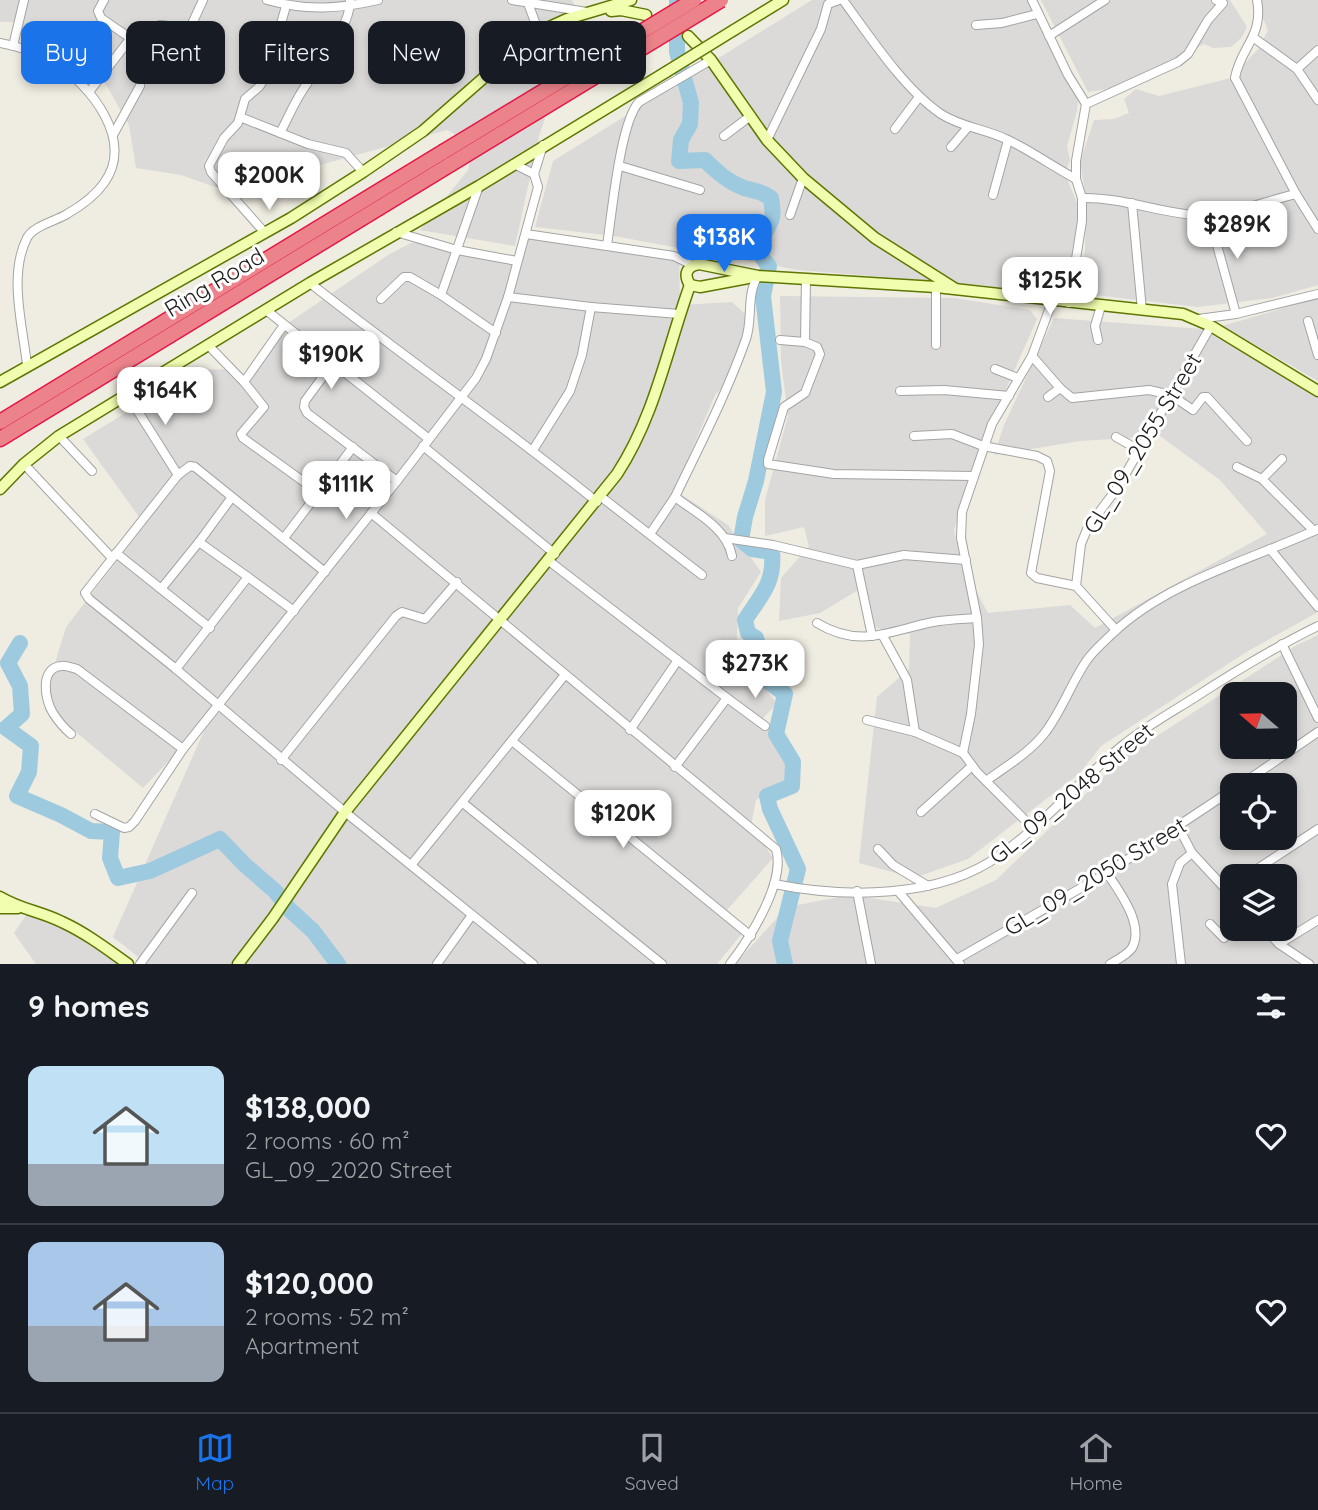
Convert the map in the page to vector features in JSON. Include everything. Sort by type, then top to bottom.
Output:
[{"type":"highway","points":[[447,158],[694,0]]},
{"type":"highway","points":[[447,158],[721,0]]},
{"type":"highway","name":"Ring Road","points":[[0,422],[447,158]]},
{"type":"highway","name":"Ring Road","points":[[0,439],[447,158]]},
{"type":"street","points":[[13,46],[24,0]]},
{"type":"street","points":[[104,0],[98,11],[99,15],[126,36]]},
{"type":"street","points":[[193,21],[203,0]]},
{"type":"street","points":[[272,1],[307,9],[378,0]]},
{"type":"street","points":[[512,0],[530,6],[551,3],[587,12],[621,10],[640,14],[631,5],[632,0],[587,12],[563,21]]},
{"type":"street","points":[[0,489],[24,464],[59,436],[310,283],[479,186],[783,0]]},
{"type":"street","points":[[767,140],[815,41],[826,2],[841,0],[919,97],[940,113],[968,127],[1008,140],[1076,180]]},
{"type":"street","points":[[1032,0],[1068,75],[1086,104],[1076,161],[1076,180],[1082,198],[1079,247],[1069,303]]},
{"type":"street","points":[[1049,36],[1105,0]]},
{"type":"street","points":[[1257,0],[1259,11],[1254,38],[1235,78],[1296,194],[1318,229]]},
{"type":"street","points":[[1086,104],[1178,62],[1188,54],[1223,1]]},
{"type":"street","points":[[280,133],[298,98],[343,26],[350,3]]},
{"type":"street","points":[[265,233],[237,204],[209,166],[223,138],[238,123],[246,99],[266,76],[286,6]]},
{"type":"street","points":[[530,6],[535,21]]},
{"type":"street","points":[[976,25],[1002,23],[1038,14]]},
{"type":"street","points":[[688,36],[711,60],[767,140],[803,178],[876,238],[957,289]]},
{"type":"street","points":[[1254,38],[1297,69],[1318,100]]},
{"type":"street","points":[[0,43],[56,64],[89,92],[107,120],[115,150],[113,167],[105,182],[93,195],[71,212],[27,237],[18,274],[27,365]]},
{"type":"street","points":[[89,92],[126,44]]},
{"type":"street","points":[[1297,69],[1318,50]]},
{"type":"street","points":[[607,245],[629,116],[635,106],[711,60]]},
{"type":"street","points":[[0,382],[265,233],[363,172],[423,131],[479,82]]},
{"type":"street","points":[[113,135],[140,86]]},
{"type":"street","points":[[895,129],[919,97]]},
{"type":"street","points":[[240,117],[308,144],[346,153],[363,172]]},
{"type":"street","points":[[724,136],[749,117]]},
{"type":"street","points":[[951,146],[968,127]]},
{"type":"street","points":[[993,195],[1008,140]]},
{"type":"street","points":[[95,814],[118,826],[128,827],[183,749],[462,397],[486,359],[508,297],[538,187],[534,174],[543,145]]},
{"type":"street","points":[[514,164],[534,174]]},
{"type":"street","points":[[620,166],[700,190]]},
{"type":"street","points":[[790,215],[803,178]]},
{"type":"street","points":[[442,295],[479,186]]},
{"type":"street","points":[[1082,198],[1100,197],[1209,216],[1296,194]]},
{"type":"street","points":[[1132,203],[1142,310]]},
{"type":"street","points":[[1209,216],[1236,314]]},
{"type":"street","points":[[396,232],[457,250],[517,261]]},
{"type":"street","points":[[526,234],[674,256],[708,271],[704,286]]},
{"type":"street","points":[[758,276],[695,287],[690,285],[686,278],[687,271],[698,266],[758,276],[936,287],[1052,302],[1183,314],[1198,319],[1318,391]]},
{"type":"street","points":[[650,534],[675,497],[733,374],[748,333],[752,284],[758,276]]},
{"type":"street","points":[[380,299],[404,277],[410,277],[442,295],[496,333]]},
{"type":"street","points":[[805,342],[806,278]]},
{"type":"street","points":[[310,283],[385,342],[598,499],[650,534],[702,575]]},
{"type":"street","points":[[238,964],[273,918],[345,812],[552,557],[631,454],[656,394],[690,285]]},
{"type":"street","points":[[936,287],[936,345]]},
{"type":"street","points":[[1198,319],[1236,314],[1318,293]]},
{"type":"street","points":[[508,297],[679,314]]},
{"type":"street","points":[[963,753],[979,645],[977,618],[960,527],[962,512],[992,424],[1032,356],[1052,302]]},
{"type":"street","points":[[1098,340],[1096,326],[1101,306]]},
{"type":"street","points":[[534,450],[570,391],[582,355],[591,307]]},
{"type":"street","points":[[267,310],[429,439]]},
{"type":"street","points":[[1308,321],[1318,355]]},
{"type":"street","points":[[244,382],[285,325]]},
{"type":"street","name":"GL_09_2055 Street","points":[[1076,586],[1081,544],[1088,527],[1118,487],[1211,327]]},
{"type":"street","points":[[780,340],[805,342],[817,347],[820,354],[805,393],[784,407],[768,464],[834,474],[974,476]]},
{"type":"street","points":[[208,345],[264,407],[244,428],[241,434],[243,438],[318,492]]},
{"type":"street","points":[[1032,356],[1072,398],[1149,390],[1171,396],[1193,410],[1203,397],[1207,397],[1247,441]]},
{"type":"street","points":[[333,363],[305,401],[307,413],[397,481]]},
{"type":"street","points":[[995,369],[1018,377]]},
{"type":"street","points":[[1048,397],[1060,388]]},
{"type":"street","points":[[900,391],[944,390],[1009,396]]},
{"type":"street","points":[[127,394],[178,475]]},
{"type":"street","points":[[914,436],[952,434],[983,446],[1037,456],[1047,461],[1050,465],[1031,573],[1037,578],[1076,586],[1116,630]]},
{"type":"street","points":[[59,436],[92,471]]},
{"type":"street","points":[[1116,436],[1139,450]]},
{"type":"street","points":[[423,446],[552,557],[678,660],[765,726]]},
{"type":"street","points":[[284,538],[353,447]]},
{"type":"street","points":[[1262,479],[1282,459]]},
{"type":"street","points":[[24,464],[114,556],[210,628]]},
{"type":"street","points":[[325,572],[195,467],[190,466],[178,475],[88,589],[86,596],[219,705],[281,760],[533,964]]},
{"type":"street","points":[[986,781],[1045,733],[1086,662],[1116,630],[1185,586],[1316,530],[1262,479],[1237,467]]},
{"type":"street","points":[[161,589],[232,497]]},
{"type":"street","points":[[675,497],[718,528],[730,545],[732,556]]},
{"type":"street","points":[[371,513],[457,582],[564,676],[776,849],[779,867],[774,884],[751,936],[730,964]]},
{"type":"street","points":[[725,538],[773,545],[858,565],[904,555],[966,560]]},
{"type":"street","points":[[199,542],[294,611]]},
{"type":"street","points":[[1270,549],[1318,607]]},
{"type":"street","points":[[858,565],[872,636]]},
{"type":"street","points":[[176,669],[248,577]]},
{"type":"street","points":[[281,760],[396,616],[402,612],[425,619],[457,582]]},
{"type":"street","points":[[817,623],[845,636],[883,636],[936,622],[977,618]]},
{"type":"street","name":"GL_09_2048 Street","points":[[774,884],[809,890],[898,891],[928,886],[980,868],[1033,828],[1125,743],[1282,643],[1318,626]]},
{"type":"street","points":[[883,636],[907,680],[915,732]]},
{"type":"street","points":[[1282,643],[1318,718]]},
{"type":"street","points":[[630,730],[678,660]]},
{"type":"street","points":[[71,734],[51,711],[46,697],[49,674],[54,668],[63,665],[77,669],[183,749]]},
{"type":"street","points":[[412,864],[564,676]]},
{"type":"street","points":[[675,767],[727,698]]},
{"type":"street","points":[[867,720],[915,732],[963,753],[986,781],[1033,828]]},
{"type":"street","points":[[1258,773],[1318,732]]},
{"type":"street","points":[[512,741],[751,936]]},
{"type":"street","points":[[921,812],[972,766]]},
{"type":"street","name":"GL_09_2050 Street","points":[[959,962],[1107,873],[1220,798]]},
{"type":"street","points":[[463,803],[662,964]]},
{"type":"street","points":[[1178,826],[1192,853],[1220,881]]},
{"type":"street","points":[[1265,864],[1318,829]]},
{"type":"street","points":[[878,849],[892,864],[928,886]]},
{"type":"street","points":[[1181,964],[1172,884],[1180,863],[1192,853]]},
{"type":"street","points":[[1107,873],[1127,902],[1135,938],[1133,947],[1110,964]]},
{"type":"street","points":[[857,891],[871,964]]},
{"type":"street","points":[[898,891],[959,962]]},
{"type":"street","points":[[140,964],[192,893]]},
{"type":"street","points":[[0,897],[18,908],[62,921],[128,964]]},
{"type":"street","points":[[0,908],[18,908]]},
{"type":"street","points":[[437,964],[472,915]]},
{"type":"street","points":[[1279,944],[1318,920]]},
{"type":"street","points":[[1210,924],[1220,934]]},
{"type":"street","points":[[1276,941],[1308,964]]},
{"type":"shaded area","points":[[0,0],[572,0],[579,17],[578,21],[479,21],[479,84],[556,84],[539,136],[515,246],[420,230],[468,170],[473,144],[447,130],[226,191],[181,175],[136,168],[129,125],[106,84],[112,84],[112,21],[21,21],[21,28],[12,22],[0,22]]},
{"type":"shaded area","points":[[812,0],[1028,0],[1078,99],[1067,146],[1070,160],[1065,174],[1079,208],[1076,254],[1064,297],[980,285],[798,270],[614,236],[535,227],[553,161]]},
{"type":"shaded area","points":[[1041,0],[1230,0],[1247,27],[1242,37],[1231,47],[1213,48],[1204,44],[1144,77],[1116,88],[1088,92]]},
{"type":"shaded area","points":[[1259,0],[1318,0],[1318,285],[1272,298],[1198,307],[1076,293],[1085,251],[1086,198],[1080,162],[1094,120],[1114,119],[1129,113],[1124,99],[1136,89],[1159,96],[1231,78],[1260,47],[1268,30],[1261,14]]},
{"type":"shaded area","points":[[528,235],[679,255],[680,305],[732,302],[747,316],[745,344],[732,376],[715,395],[678,483],[682,495],[728,525],[761,572],[738,608],[737,640],[758,648],[760,681],[777,704],[761,720],[785,753],[789,781],[756,800],[751,825],[773,858],[727,910],[744,931],[717,964],[147,964],[113,937],[207,724],[481,379],[497,334],[460,393],[179,750],[143,788],[58,717],[47,700],[66,627],[145,525],[83,439],[196,370],[229,369],[248,377],[272,334],[388,255],[411,243],[433,243],[518,262]]},
{"type":"shaded area","points":[[780,296],[954,298],[1030,310],[1037,319],[983,441],[954,530],[961,563],[988,613],[1070,605],[1095,628],[1267,534],[1220,480],[1160,436],[1080,441],[994,455],[1004,425],[1054,318],[1202,329],[1318,396],[1318,612],[1248,651],[1101,746],[1080,773],[968,859],[914,878],[859,863],[877,697],[909,669],[910,634],[876,628],[863,587],[820,613],[779,621],[781,578],[809,546],[804,527],[765,536],[765,500],[788,416],[781,361]]},
{"type":"shaded area","points":[[1318,298],[1318,381],[1222,326]]},
{"type":"shaded area","points":[[1318,635],[1318,964],[735,964],[787,907],[850,895],[936,908],[996,880],[1123,758],[1220,695],[1220,760],[1297,760],[1297,682],[1240,682],[1297,645]]},
{"type":"shaded area","points":[[27,914],[70,931],[121,964],[36,964],[14,933]]},
{"type":"waterway","points":[[677,0],[677,52],[691,103],[690,124],[681,140],[679,161],[705,160],[733,183],[771,198],[772,219],[759,248],[769,266],[763,296],[774,392],[741,540],[752,549],[772,552],[769,581],[745,620],[748,633],[756,638],[769,682],[785,694],[776,734],[793,762],[792,786],[767,796],[770,809],[798,869],[780,941],[785,964]]},
{"type":"waterway","points":[[20,643],[8,663],[20,686],[22,714],[6,728],[31,746],[29,772],[17,796],[91,831],[112,832],[110,858],[118,878],[150,871],[220,839],[313,931],[338,964]]}]
